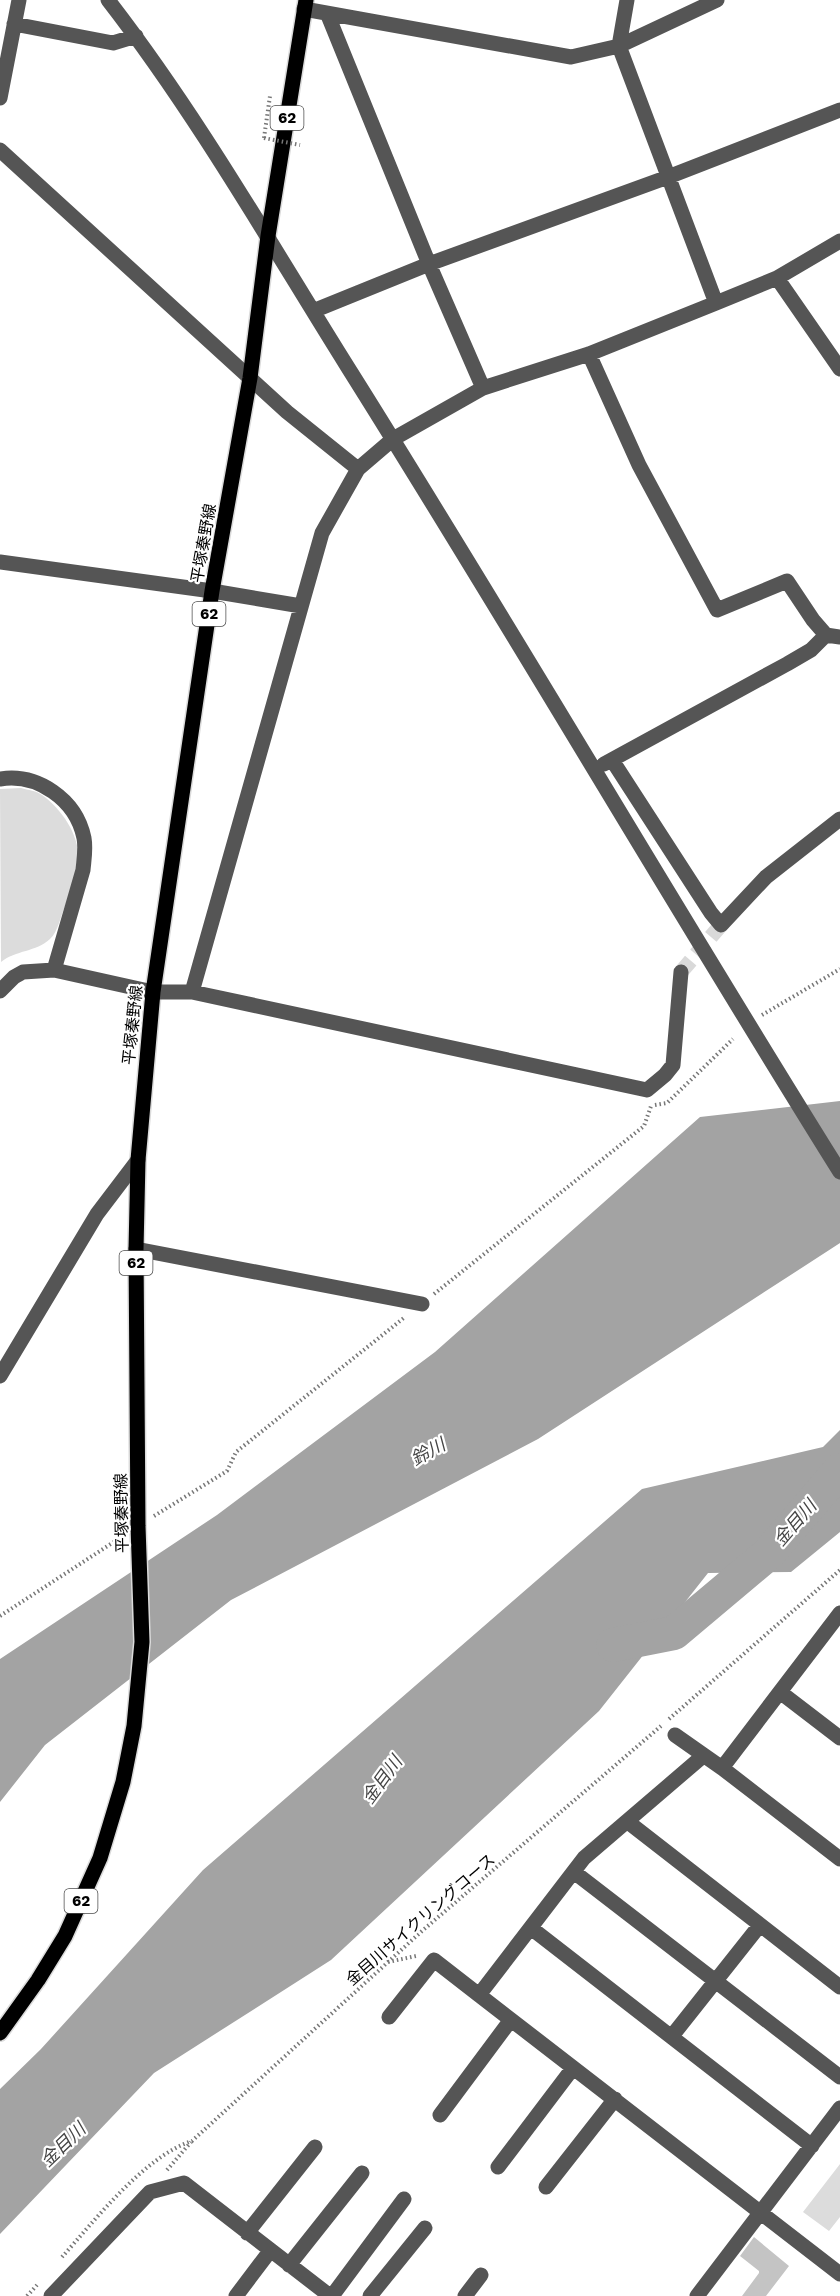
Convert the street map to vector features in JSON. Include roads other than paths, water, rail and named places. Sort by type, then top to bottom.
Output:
[{"type":"main road","name":"平塚秦野線","points":[[0,2033],[38,1980],[65,1936],[84,1895],[108,1834],[129,1753],[138,1698],[142,1642],[136,1248],[138,1160],[153,992],[212,591],[250,378],[268,236],[305,4]]},
{"type":"street","points":[[0,98],[19,0]]},
{"type":"street","points":[[108,0],[135,36],[268,236],[758,1042],[840,1172]]},
{"type":"street","points":[[627,0],[619,46],[716,303]]},
{"type":"street","points":[[305,4],[327,13],[571,57],[619,46],[717,0]]},
{"type":"street","points":[[327,13],[429,264],[483,388]]},
{"type":"street","points":[[15,24],[113,43],[135,36]]},
{"type":"street","points":[[313,311],[429,264],[668,177],[840,110]]},
{"type":"street","points":[[0,150],[287,412],[358,469]]},
{"type":"street","points":[[192,992],[322,533],[358,469],[393,439],[483,388],[589,354],[777,278],[840,241]]},
{"type":"street","points":[[777,278],[840,369]]},
{"type":"street","points":[[589,354],[639,465],[717,610],[788,581],[813,620],[833,636],[787,664],[612,760],[591,767]]},
{"type":"street","points":[[0,562],[212,591],[301,606]]},
{"type":"street","points":[[612,760],[721,925],[766,877],[840,819]]},
{"type":"street","points":[[1,776],[20,777],[37,782],[54,792],[78,820],[83,837],[85,854],[83,870],[54,970]]},
{"type":"street","points":[[0,991],[14,977],[23,972],[54,970],[153,992],[192,992],[647,1090],[673,1065],[681,972]]},
{"type":"street","points":[[0,1376],[97,1214],[138,1160]]},
{"type":"street","points":[[136,1248],[422,1304]]},
{"type":"street","points":[[722,1768],[840,1613]]},
{"type":"street","points":[[780,1692],[840,1738]]},
{"type":"street","points":[[675,1735],[722,1768],[840,1859]]},
{"type":"street","points":[[479,1995],[584,1858],[703,1756]]},
{"type":"street","points":[[628,1822],[840,1987]]},
{"type":"street","points":[[574,1872],[840,2078]]},
{"type":"street","points":[[672,2036],[760,1925]]},
{"type":"street","points":[[531,1928],[812,2146]]},
{"type":"street","points":[[389,2017],[434,1960],[840,2274]]},
{"type":"street","points":[[440,2115],[510,2021]]},
{"type":"street","points":[[498,2167],[573,2067]]},
{"type":"street","points":[[546,2187],[615,2099]]},
{"type":"street","points":[[697,2296],[840,2108]]},
{"type":"street","points":[[247,2233],[315,2147]]},
{"type":"street","points":[[289,2265],[362,2173]]},
{"type":"street","points":[[56,2295],[150,2192],[184,2183],[331,2296],[404,2199]]},
{"type":"street","points":[[370,2296],[425,2228]]},
{"type":"street","points":[[236,2296],[270,2251]]},
{"type":"street","points":[[465,2296],[481,2275]]},
{"type":"water","name":"鈴川","points":[[840,1101],[840,1243],[538,1439],[231,1600],[45,1745],[0,1802],[0,1659],[217,1515],[435,1352],[700,1117]]},
{"type":"water","points":[[840,1430],[840,1532],[791,1572],[708,1573],[599,1711],[331,1960],[154,2073],[0,2234],[0,2089],[41,2049],[203,1870],[642,1489],[823,1447]]},
{"type":"waterway","name":"金目川","points":[[613,1645],[674,1633],[768,1554],[840,1470]]},
{"type":"tunnel","points":[[681,972],[721,925]]}]
